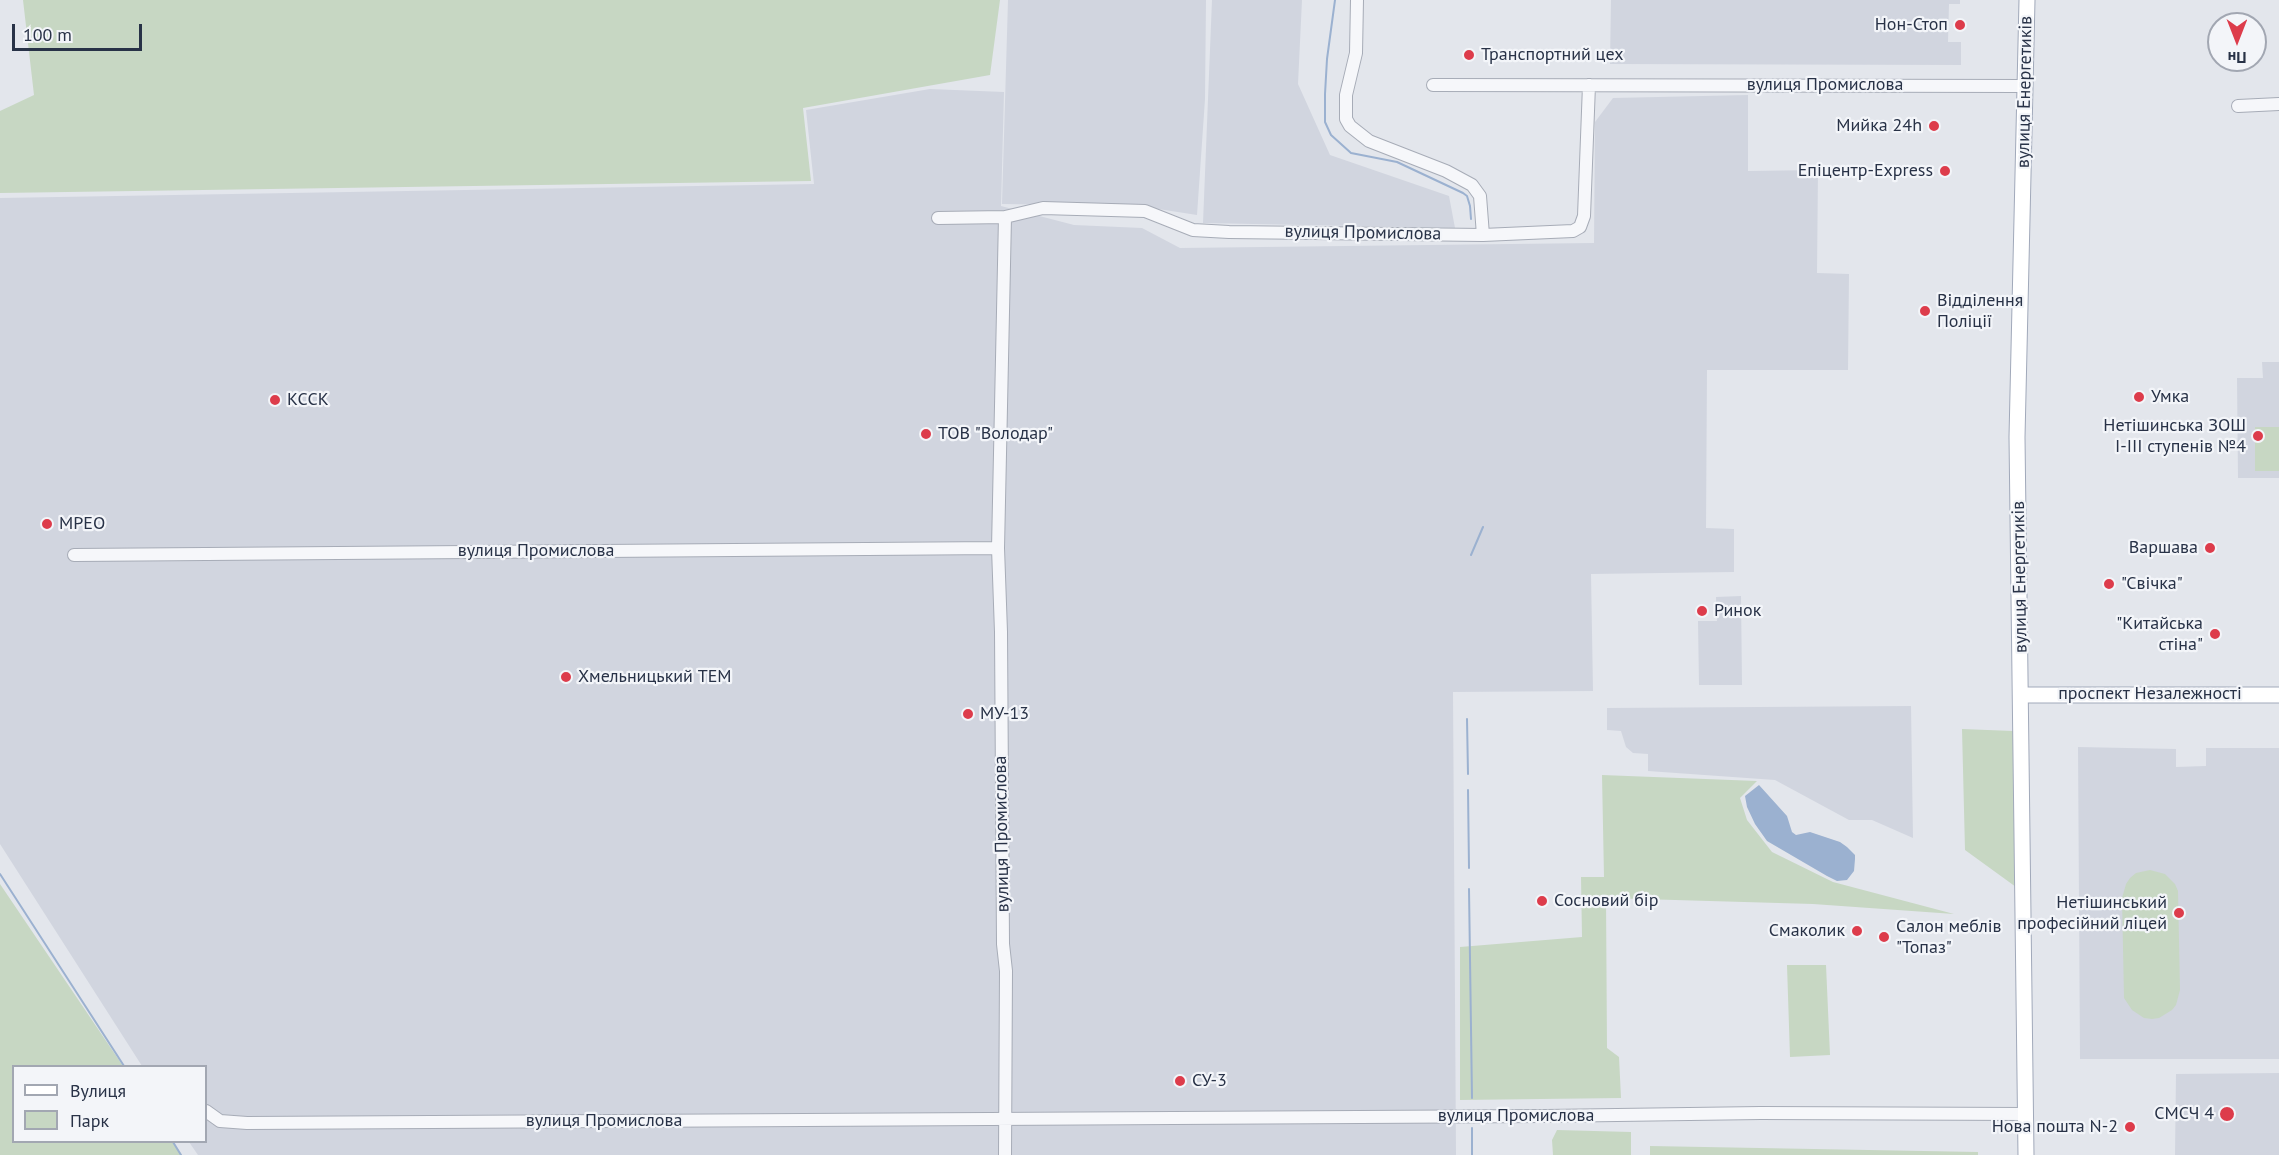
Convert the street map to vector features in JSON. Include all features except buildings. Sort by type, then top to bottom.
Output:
[{"type":"main road","name":"вулиця Енергетиків","points":[[2026,1155],[2018,437],[2027,0]]},
{"type":"main road","name":"проспект Незалежності","points":[[2021,695],[2279,694]]},
{"type":"street","points":[[1357,0],[1356,53],[1345,109],[1350,126],[1369,141],[1446,171],[1472,185],[1480,196],[1483,235]]},
{"type":"street","name":"вулиця Промислова","points":[[1433,85],[2025,86]]},
{"type":"street","name":"вулиця Промислова","points":[[938,218],[1005,217],[1043,208],[1145,211],[1192,230],[1483,235],[1569,231],[1582,224],[1584,216],[1589,85]]},
{"type":"street","points":[[2238,106],[2279,104]]},
{"type":"street","name":"вулиця Промислова","points":[[1005,217],[999,549],[1003,944],[1006,971],[1005,1155]]},
{"type":"street","name":"вулиця Промислова","points":[[74,555],[999,549]]},
{"type":"street","name":"вулиця Промислова","points":[[207,1112],[220,1120],[247,1123],[1761,1113],[2026,1114]]},
{"type":"shaded area","points":[[1008,0],[1206,0],[1205,99],[1197,215],[1139,206],[1002,204]]},
{"type":"shaded area","points":[[1212,0],[1302,0],[1298,84],[1330,155],[1449,196],[1455,228],[1203,223]]},
{"type":"shaded area","points":[[1611,0],[1960,0],[1960,4],[1949,4],[1948,42],[1961,42],[1961,65],[1610,64]]},
{"type":"shaded area","points":[[930,89],[1004,92],[1001,206],[1074,225],[1142,228],[1180,248],[1594,243],[1595,122],[1613,98],[1748,95],[1748,171],[1818,170],[1817,273],[1849,274],[1848,370],[1707,370],[1706,528],[1734,529],[1734,572],[1591,574],[1593,691],[1453,692],[1456,1155],[198,1155],[190,1143],[207,1143],[207,1065],[141,1065],[0,844],[0,198],[814,184],[806,110]]},
{"type":"shaded area","name":"Нетішинська ЗОШ І-ІІІ ступенів №4","points":[[2262,362],[2279,362],[2279,478],[2238,478],[2237,378],[2263,378]]},
{"type":"shaded area","name":"Ринок","points":[[1741,596],[1742,685],[1699,685],[1698,621],[1717,621],[1716,597]]},
{"type":"shaded area","points":[[1911,706],[1913,838],[1872,820],[1849,820],[1775,780],[1648,771],[1648,754],[1633,753],[1626,747],[1621,731],[1607,730],[1607,708]]},
{"type":"shaded area","name":"Нетішинський професійний ліцей","points":[[2078,747],[2176,749],[2176,767],[2206,766],[2206,748],[2279,748],[2279,1059],[2080,1059]]},
{"type":"shaded area","name":"СМСЧ 4","points":[[2279,1073],[2279,1155],[2175,1155],[2176,1074]]},
{"type":"green space","points":[[23,0],[1000,0],[990,75],[803,108],[811,181],[0,193],[0,111],[34,95]]},
{"type":"green space","points":[[2255,427],[2279,427],[2279,471],[2255,471]]},
{"type":"green space","points":[[1962,729],[2013,731],[2016,887],[1965,850]]},
{"type":"green space","points":[[1602,775],[1757,781],[1740,798],[1747,820],[1772,852],[1833,882],[1954,914],[1813,904],[1606,898],[1607,1048],[1619,1057],[1621,1098],[1460,1100],[1460,947],[1582,937],[1581,877],[1604,877]]},
{"type":"green space","points":[[2150,870],[2165,874],[2175,884],[2178,891],[2180,990],[2176,1005],[2172,1010],[2159,1018],[2152,1019],[2144,1018],[2132,1010],[2124,998],[2122,898],[2130,878],[2136,873]]},
{"type":"green space","points":[[0,884],[122,1065],[12,1065],[12,1143],[174,1143],[182,1155],[0,1155]]},
{"type":"green space","points":[[1787,965],[1826,965],[1830,1055],[1790,1057]]},
{"type":"green space","points":[[1557,1130],[1631,1132],[1631,1155],[1553,1155],[1552,1140]]},
{"type":"green space","points":[[1650,1146],[1978,1152],[1978,1155],[1650,1155]]},
{"type":"water","points":[[1759,785],[1787,816],[1792,832],[1796,835],[1810,832],[1840,842],[1855,855],[1854,871],[1847,880],[1837,881],[1767,841],[1755,824],[1747,807],[1745,796]]},
{"type":"waterway","points":[[1335,0],[1325,94],[1325,122],[1331,135],[1351,153],[1397,162],[1463,193],[1467,196],[1471,219]]},
{"type":"waterway","points":[[1471,555],[1483,527]]},
{"type":"waterway","points":[[1467,719],[1468,774]]},
{"type":"waterway","points":[[1468,790],[1469,868]]},
{"type":"waterway","points":[[0,874],[123,1065]]},
{"type":"waterway","points":[[1469,889],[1472,1098]]},
{"type":"waterway","points":[[1472,1128],[1472,1155]]},
{"type":"waterway","points":[[174,1143],[181,1155]]},
{"type":"place","name":"Нон-Стоп","points":[[1960,25]]},
{"type":"place","name":"Транспортний цех","points":[[1469,55]]},
{"type":"place","name":"Мийка 24һ","points":[[1934,126]]},
{"type":"place","name":"Епіцентр-Express","points":[[1945,171]]},
{"type":"place","name":"Відділення Поліції","points":[[1925,311]]},
{"type":"place","name":"Умка","points":[[2139,397]]},
{"type":"place","name":"КССК","points":[[275,400]]},
{"type":"place","name":"ТОВ \"Володар\"","points":[[926,434]]},
{"type":"place","name":"Нетішинська ЗОШ І-ІІІ ступенів №4","points":[[2258,436]]},
{"type":"place","name":"МРЕО","points":[[47,524]]},
{"type":"place","name":"Варшава","points":[[2210,548]]},
{"type":"place","name":"\"Свічка\"","points":[[2109,584]]},
{"type":"place","name":"Ринок","points":[[1702,611]]},
{"type":"place","name":"\"Китайська стіна\"","points":[[2215,634]]},
{"type":"place","name":"Хмельницький ТЕМ","points":[[566,677]]},
{"type":"place","name":"МУ-13","points":[[968,714]]},
{"type":"place","name":"Сосновий бір","points":[[1542,901]]},
{"type":"place","name":"Нетішинський професійний ліцей","points":[[2179,913]]},
{"type":"place","name":"Смаколик","points":[[1857,931]]},
{"type":"place","name":"Салон меблів \"Топаз\"","points":[[1884,937]]},
{"type":"place","name":"СУ-3","points":[[1180,1081]]},
{"type":"place","name":"СМСЧ 4","points":[[2227,1114]]},
{"type":"place","name":"Нова пошта N-2","points":[[2130,1127]]}]
